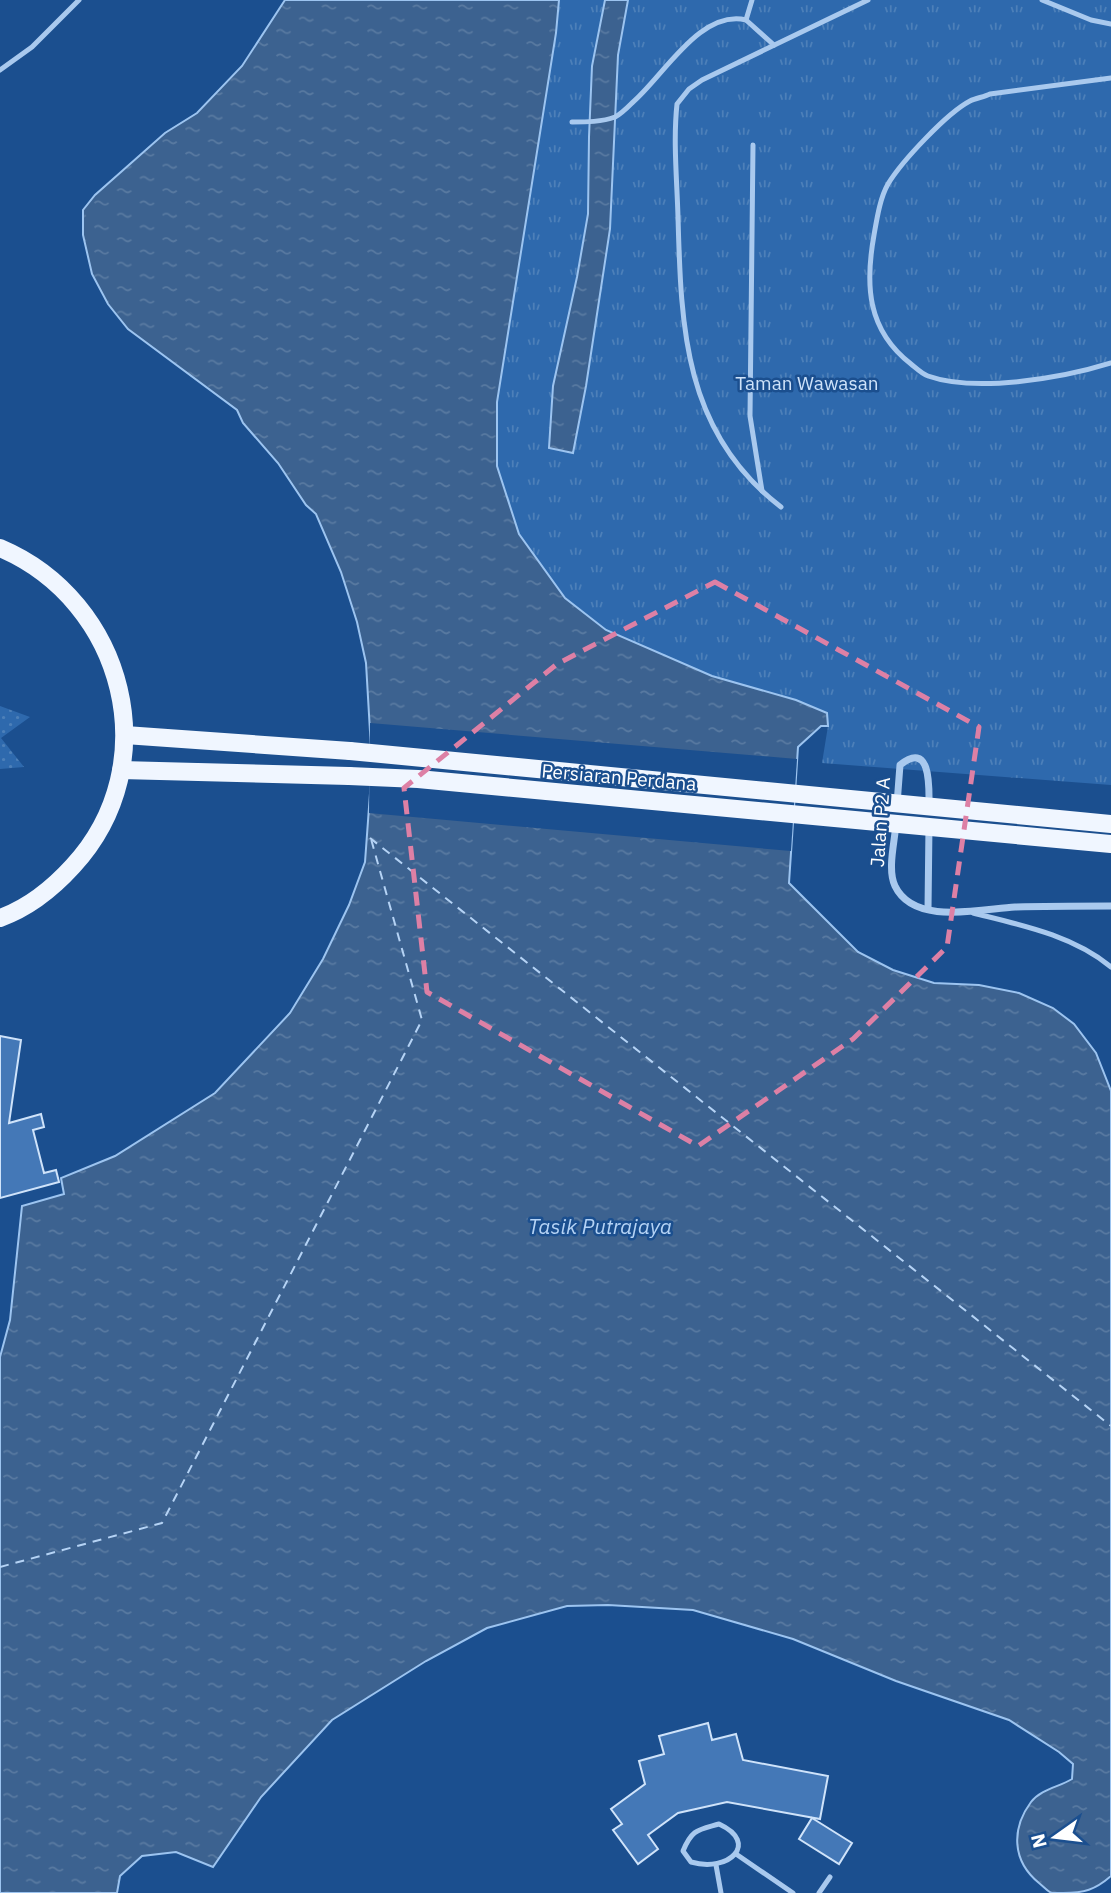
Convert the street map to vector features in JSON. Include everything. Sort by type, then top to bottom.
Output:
[{"type":"main road","points":[[0,548],[38,569],[60,586],[84,612],[103,643],[116,676],[122,701],[125,735],[121,770],[108,811],[82,857],[60,881],[35,900],[0,918]]},
{"type":"main road","name":"Persiaran Perdana","points":[[125,735],[350,751],[1111,824]]},
{"type":"main road","name":"Persiaran Perdana","points":[[121,770],[432,780],[1111,844]]},
{"type":"street","name":"Jalan P2 A","points":[[928,909],[929,774],[921,761],[915,759],[900,765],[892,877],[901,895],[910,902],[928,909],[947,913],[1013,907],[1111,906]]},
{"type":"lane","points":[[0,70],[32,47],[79,0]]},
{"type":"lane","points":[[746,20],[752,0]]},
{"type":"lane","points":[[781,507],[762,493],[741,471],[721,444],[708,416],[691,363],[680,301],[677,104],[688,89],[868,0]]},
{"type":"lane","points":[[1042,0],[1091,20],[1111,24]]},
{"type":"lane","points":[[572,122],[617,117],[642,95],[700,31],[727,19],[746,20],[774,46]]},
{"type":"lane","points":[[1111,78],[990,94],[959,108],[917,149],[887,185],[877,216],[869,264],[870,300],[874,317],[902,358],[926,376],[959,382],[987,383],[1046,378],[1111,363]]},
{"type":"lane","points":[[753,145],[750,416],[762,493]]},
{"type":"lane","points":[[967,912],[1053,934],[1085,949],[1111,967]]},
{"type":"lane","points":[[719,1824],[729,1829],[738,1848],[736,1854],[716,1865],[691,1862],[683,1851],[695,1830],[719,1824]]},
{"type":"lane","points":[[736,1854],[793,1893]]},
{"type":"lane","points":[[716,1865],[721,1893]]},
{"type":"lane","points":[[818,1893],[830,1877]]},
{"type":"highlighted area","points":[[715,582],[979,727],[947,947],[853,1039],[698,1146],[427,992],[404,788],[557,664]]},
{"type":"green space","name":"Taman Wawasan","points":[[559,0],[1111,0],[1111,785],[822,763],[828,726],[827,713],[796,700],[712,676],[606,630],[565,598],[519,534],[497,466],[497,402]]},
{"type":"green space","points":[[0,706],[30,717],[1,738],[24,767],[0,769]]},
{"type":"water","name":"Tasik Putrajaya","points":[[285,0],[559,0],[497,402],[497,466],[519,534],[565,598],[606,630],[712,676],[796,700],[827,713],[828,726],[821,726],[798,747],[789,883],[858,952],[893,970],[934,983],[979,985],[1019,993],[1053,1008],[1074,1024],[1096,1053],[1111,1091],[1111,1876],[1094,1888],[1052,1893],[1030,1874],[1024,1865],[1017,1844],[1024,1812],[1040,1794],[1072,1779],[1073,1764],[1009,1720],[896,1681],[793,1639],[693,1610],[608,1605],[567,1606],[487,1628],[426,1661],[332,1720],[261,1797],[213,1867],[176,1852],[142,1856],[120,1876],[117,1893],[0,1893],[0,1357],[10,1320],[22,1206],[64,1194],[61,1178],[115,1156],[215,1093],[290,1013],[323,959],[349,905],[365,862],[372,766],[366,663],[357,622],[341,572],[316,514],[306,505],[278,463],[243,423],[237,410],[128,329],[108,304],[92,274],[83,235],[83,210],[95,195],[165,133],[197,113],[242,66]]},
{"type":"water","points":[[605,0],[628,0],[618,55],[610,229],[573,453],[549,448],[553,386],[588,214],[592,66]]},
{"type":"pier","points":[[370,723],[797,759],[791,851],[369,813]]},
{"type":"building","points":[[0,1036],[21,1040],[9,1123],[41,1114],[44,1127],[33,1130],[44,1173],[56,1170],[59,1182],[0,1198]]},
{"type":"building","points":[[708,1723],[712,1740],[736,1734],[743,1760],[828,1776],[820,1819],[727,1802],[678,1813],[648,1835],[658,1849],[638,1864],[613,1830],[622,1824],[611,1809],[645,1784],[639,1761],[664,1754],[659,1736]]},
{"type":"building","points":[[812,1818],[852,1843],[839,1864],[799,1839]]},
{"type":"ferry route","points":[[370,838],[1111,1426]]},
{"type":"ferry route","points":[[0,1567],[162,1523],[422,1020],[371,839]]}]
